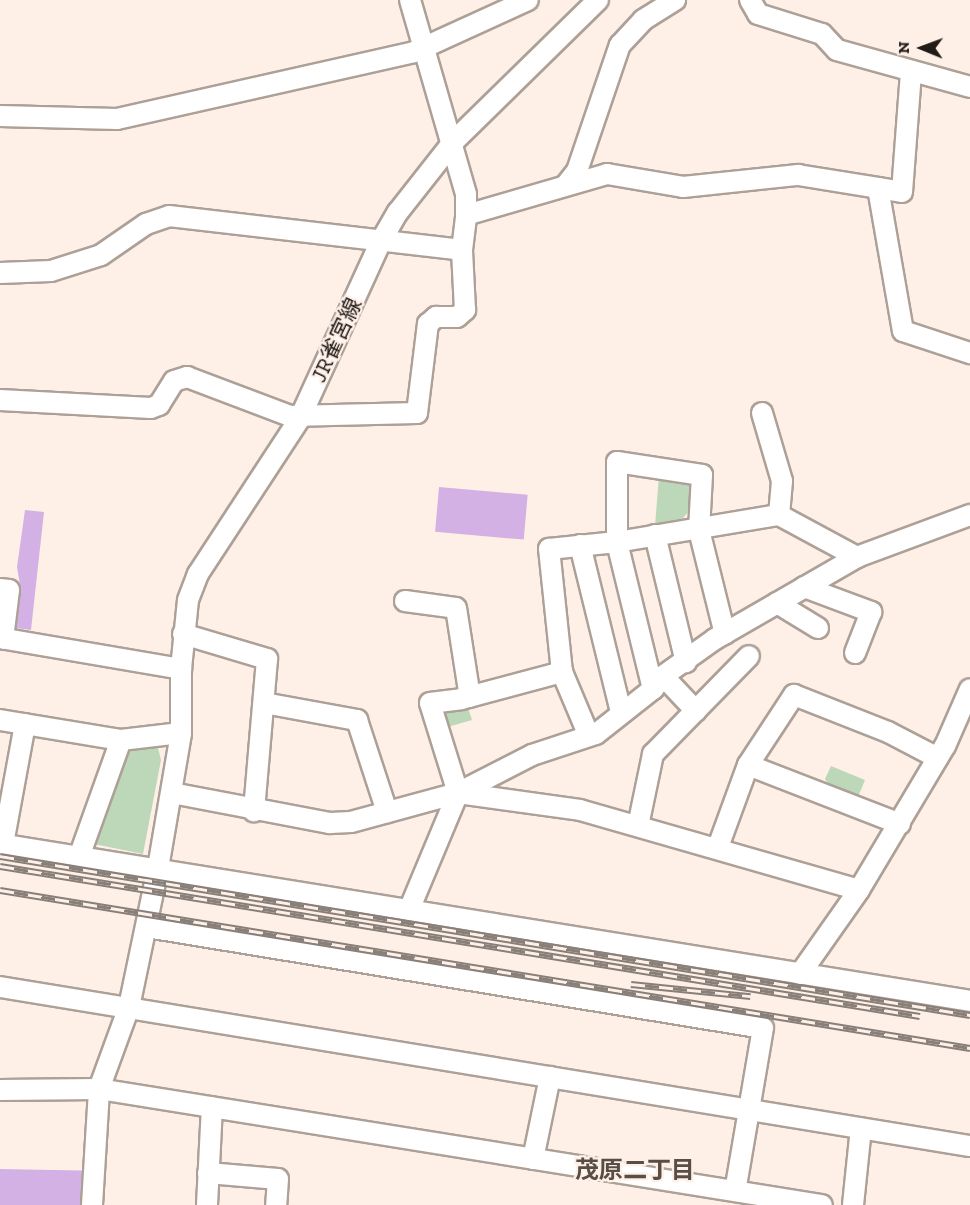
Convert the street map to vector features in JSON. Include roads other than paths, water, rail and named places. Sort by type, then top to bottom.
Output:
[{"type":"street","points":[[0,400],[151,408],[159,405],[174,381],[187,377],[300,418],[417,413],[428,324],[436,317],[457,317],[465,310],[462,250],[466,194],[453,142],[410,0]]},
{"type":"street","points":[[0,116],[117,119],[424,48],[528,0]]},
{"type":"street","name":"JR雀宮線","points":[[92,1205],[99,1089],[129,1007],[147,927],[181,733],[181,669],[188,600],[206,557],[300,418],[381,241],[419,183],[453,142],[598,0]]},
{"type":"street","points":[[566,185],[578,171],[620,45],[643,20],[675,0]]},
{"type":"street","points":[[750,0],[759,14],[822,34],[837,50],[970,87]]},
{"type":"street","points":[[466,215],[607,174],[683,187],[798,175],[902,192],[911,72]]},
{"type":"street","points":[[878,188],[903,331],[970,353]]},
{"type":"street","points":[[0,273],[51,271],[101,255],[146,224],[169,216],[462,250]]},
{"type":"street","points":[[762,413],[782,481],[779,515]]},
{"type":"street","points":[[696,711],[658,683],[617,543],[617,462],[702,475],[699,530],[725,634]]},
{"type":"street","points":[[589,736],[562,672],[549,549],[617,543],[779,515],[857,557]]},
{"type":"street","points":[[172,793],[254,812],[330,823],[387,812],[458,793],[532,755],[589,736],[725,634],[857,557],[970,515]]},
{"type":"street","points":[[655,535],[686,662]]},
{"type":"street","points":[[580,545],[621,712]]},
{"type":"street","points":[[804,587],[871,612],[855,653]]},
{"type":"street","points":[[0,589],[9,590],[2,638],[181,669]]},
{"type":"street","points":[[405,601],[456,608],[470,697]]},
{"type":"street","points":[[777,603],[818,627]]},
{"type":"street","points":[[183,634],[267,659],[254,812]]},
{"type":"street","points":[[638,826],[653,754],[749,656]]},
{"type":"street","points":[[409,910],[458,793],[430,703],[470,697],[562,672]]},
{"type":"street","points":[[718,847],[748,765],[794,695],[888,732],[938,758]]},
{"type":"street","points":[[800,974],[859,891],[938,758],[967,702]]},
{"type":"street","points":[[264,703],[357,720],[387,812]]},
{"type":"street","points":[[0,720],[121,740],[181,733]]},
{"type":"street","points":[[25,724],[2,844],[970,1001]]},
{"type":"street","points":[[79,857],[121,740]]},
{"type":"street","points":[[748,765],[900,824]]},
{"type":"street","points":[[458,793],[580,810],[718,847],[859,891]]},
{"type":"street","points":[[147,927],[763,1028],[751,1110],[735,1191]]},
{"type":"street","points":[[0,987],[970,1146]]},
{"type":"street","points":[[533,1159],[550,1077]]},
{"type":"street","points":[[0,1090],[99,1089],[822,1205]]},
{"type":"street","points":[[207,1205],[212,1107]]},
{"type":"street","points":[[853,1205],[861,1128]]},
{"type":"street","points":[[208,1173],[278,1179],[276,1205]]},
{"type":"railway","points":[[0,856],[970,1015]]},
{"type":"railway","points":[[0,866],[920,1016]]},
{"type":"railway","points":[[0,890],[970,1048]]},
{"type":"railway","points":[[631,984],[750,996]]},
{"type":"district","name":"茂原二丁目","points":[[635,1170]]}]
